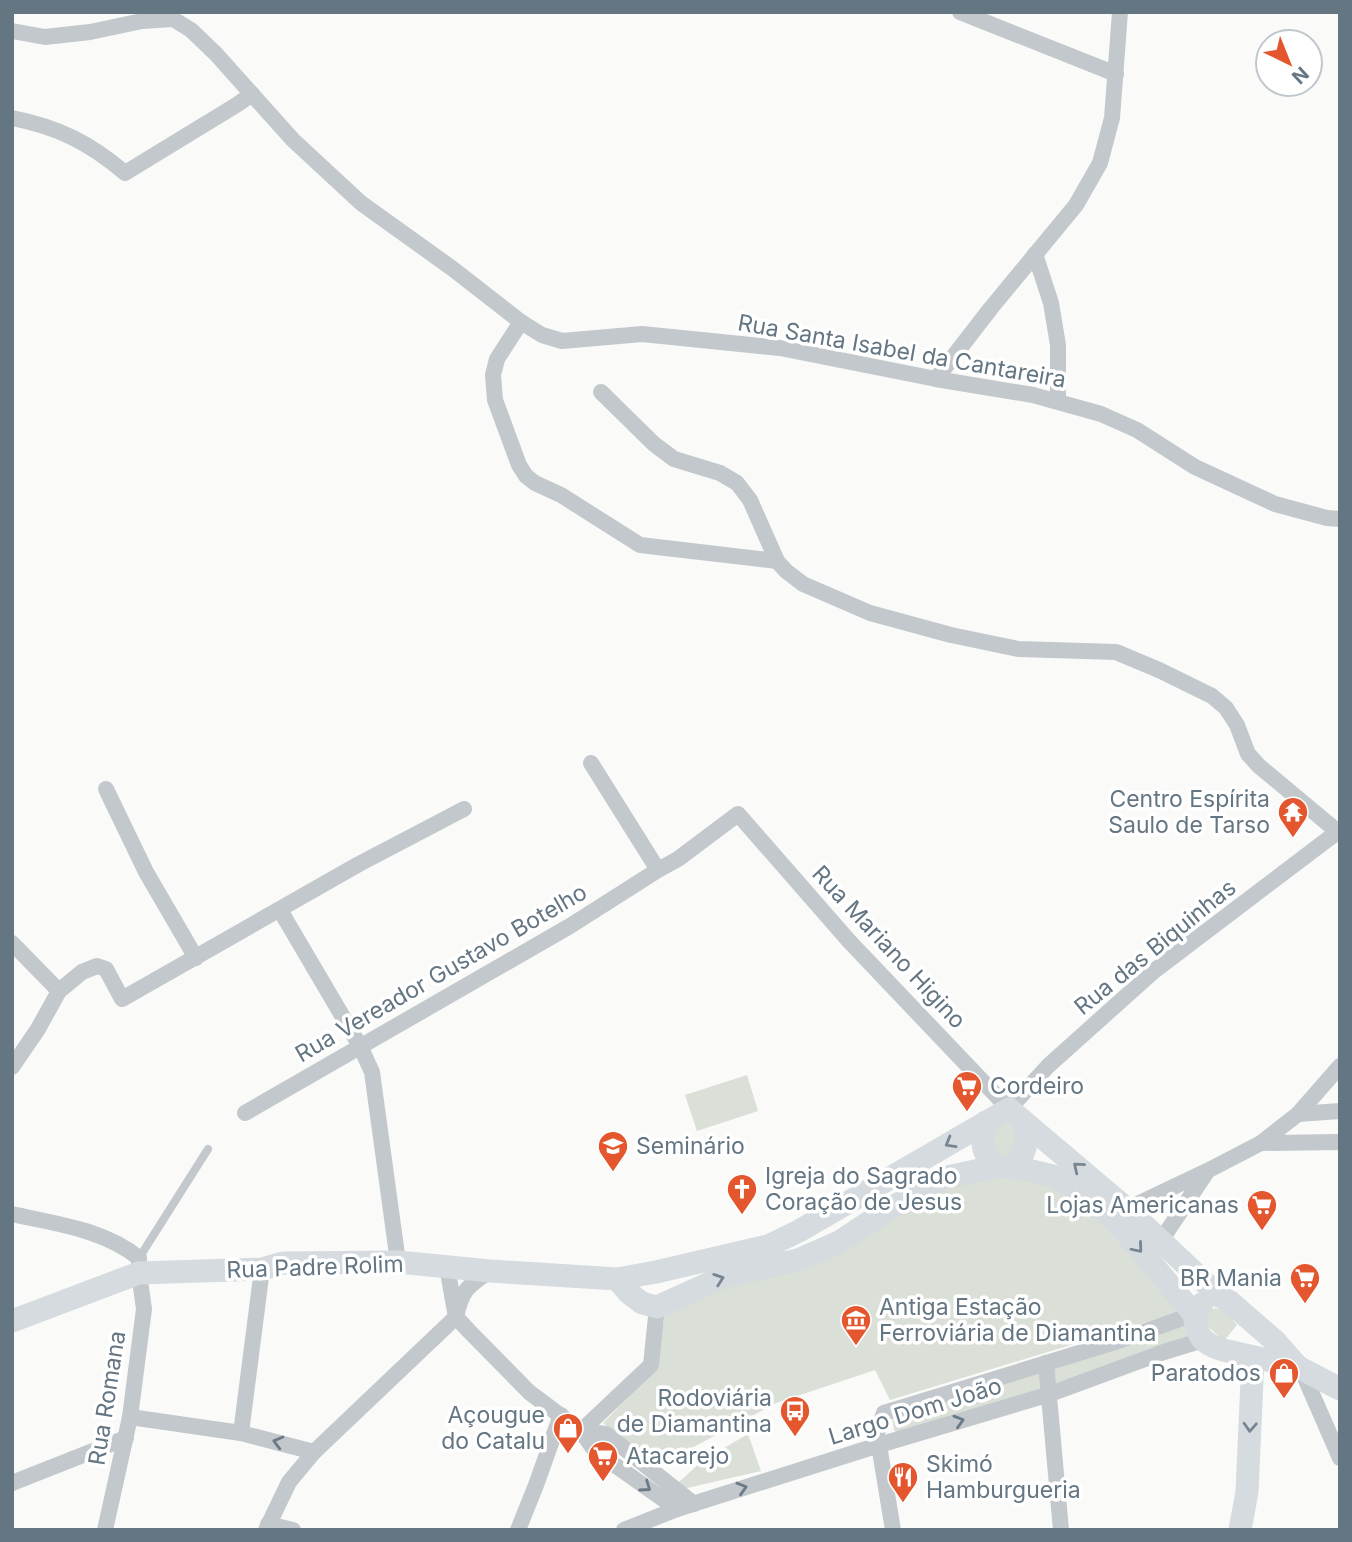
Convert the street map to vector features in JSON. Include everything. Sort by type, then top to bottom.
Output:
[{"type":"street","points":[[960,12],[1116,74]]},
{"type":"street","points":[[936,379],[1076,205],[1100,163],[1112,118],[1120,12]]},
{"type":"street","points":[[12,31],[45,37],[90,32],[172,16]]},
{"type":"street","name":"Rua Santa Isabel da Cantareira","points":[[172,16],[216,54],[293,139],[361,203],[542,335],[562,341],[642,334],[780,348],[1033,395],[1101,414],[1136,430],[1195,467],[1275,504],[1340,519]]},
{"type":"street","points":[[12,118],[61,131],[107,157],[125,173],[252,94]]},
{"type":"street","points":[[1035,254],[1051,303],[1058,345],[1058,401]]},
{"type":"street","points":[[521,322],[497,359],[493,375],[495,400],[519,465],[526,476],[640,545],[777,561]]},
{"type":"street","points":[[601,391],[654,444],[674,459],[720,473],[737,483],[750,500],[777,561],[803,584],[870,613],[951,635],[1018,649],[1116,652],[1159,670],[1212,696],[1226,708],[1237,725],[1248,754],[1259,766],[1339,831]]},
{"type":"street","points":[[591,763],[658,870]]},
{"type":"street","points":[[106,789],[146,872],[196,958]]},
{"type":"street","points":[[12,1067],[38,1030],[59,991],[82,972],[97,966],[106,970],[122,999],[359,864],[464,809]]},
{"type":"street","name":"Rua Vereador Gustavo Botelho","points":[[245,1113],[569,926],[678,859],[738,814]]},
{"type":"street","name":"Rua Mariano Higino","points":[[738,814],[849,941],[1016,1116]]},
{"type":"street","name":"Rua das Biquinhas","points":[[1016,1116],[1048,1066],[1154,971],[1339,831]]},
{"type":"street","points":[[281,910],[360,1046],[372,1072],[398,1262]]},
{"type":"street","points":[[12,943],[59,991]]},
{"type":"street","points":[[1127,1209],[1261,1143],[1298,1114],[1340,1066]]},
{"type":"street","points":[[1298,1114],[1340,1111]]},
{"type":"street","points":[[1016,1116],[986,1122],[982,1134],[986,1157],[1004,1167],[1053,1176],[1084,1193],[1115,1220],[1194,1314],[1196,1327],[1213,1345],[1253,1359],[1300,1369],[1340,1389]]},
{"type":"street","points":[[617,1279],[642,1303],[661,1305],[723,1278],[798,1259],[839,1242],[889,1209],[947,1177],[1004,1167],[1022,1157],[1027,1145],[1027,1133],[1016,1116]]},
{"type":"street","points":[[1016,1116],[1127,1209],[1219,1295],[1276,1342],[1300,1369],[1340,1458]]},
{"type":"street","name":"Rua Padre Rolim","points":[[12,1321],[139,1265],[262,1269],[283,1263],[398,1262],[617,1279],[656,1272],[768,1246],[799,1231],[986,1122]]},
{"type":"street","points":[[1261,1143],[1340,1142]]},
{"type":"street","points":[[1160,1242],[1207,1171]]},
{"type":"street","points":[[12,1214],[84,1230],[124,1246],[139,1265]]},
{"type":"street","name":"Rua Romana","points":[[105,1530],[130,1416],[144,1309],[139,1265]]},
{"type":"street","points":[[447,1267],[456,1317],[529,1392],[581,1431],[595,1451],[677,1509]]},
{"type":"street","points":[[242,1433],[262,1269]]},
{"type":"street","points":[[293,1530],[267,1527],[289,1482],[314,1452],[456,1317],[459,1300],[464,1291],[490,1271]]},
{"type":"street","points":[[581,1431],[651,1365],[661,1305],[668,1295],[663,1278],[656,1272]]},
{"type":"street","points":[[1194,1314],[1200,1306],[1219,1295]]},
{"type":"street","name":"Largo Dom João","points":[[879,1445],[877,1433],[884,1413],[1118,1341],[1194,1314]]},
{"type":"street","points":[[1213,1345],[1240,1338],[1247,1318]]},
{"type":"street","name":"Largo Dom João","points":[[624,1530],[677,1509],[1050,1394],[1164,1352],[1213,1345]]},
{"type":"street","points":[[1240,1530],[1247,1492],[1253,1359]]},
{"type":"street","points":[[1046,1363],[1061,1530]]},
{"type":"street","points":[[518,1530],[561,1415]]},
{"type":"street","points":[[130,1416],[242,1433],[314,1452]]},
{"type":"street","points":[[581,1431],[606,1434],[694,1504]]},
{"type":"street","points":[[12,1483],[126,1438]]},
{"type":"street","points":[[879,1445],[893,1530]]},
{"type":"lane","points":[[139,1265],[208,1149]]},
{"type":"shaded area","points":[[747,1075],[758,1111],[697,1131],[685,1095]]},
{"type":"shaded area","points":[[1009,1113],[1022,1124],[1013,1163],[996,1163],[989,1125]]},
{"type":"shaded area","points":[[1005,1172],[1046,1182],[1109,1225],[1183,1311],[890,1400],[875,1370],[776,1403],[658,1466],[603,1423],[657,1368],[665,1310],[947,1183]]},
{"type":"shaded area","points":[[1215,1308],[1225,1311],[1237,1325],[1224,1341],[1206,1325],[1203,1314]]},
{"type":"shaded area","points":[[1188,1323],[1191,1337],[898,1434],[894,1430],[892,1417]]},
{"type":"shaded area","points":[[748,1434],[761,1471],[683,1489],[679,1482],[702,1461]]},
{"type":"place","name":"Centro Espírita Saulo de Tarso","points":[[1293,839]]},
{"type":"place","name":"Cordeiro","points":[[967,1113]]},
{"type":"place","name":"Seminário","points":[[613,1173]]},
{"type":"place","name":"Igreja do Sagrado Coração de Jesus","points":[[742,1216]]},
{"type":"place","name":"Lojas Americanas","points":[[1262,1232]]},
{"type":"place","name":"BR Mania","points":[[1305,1305]]},
{"type":"place","name":"Antiga Estação Ferroviária de Diamantina","points":[[856,1347]]},
{"type":"place","name":"Paratodos","points":[[1284,1400]]},
{"type":"place","name":"Rodoviária de Diamantina","points":[[795,1438]]},
{"type":"place","name":"Açougue do Catalu","points":[[568,1455]]},
{"type":"place","name":"Atacarejo","points":[[603,1483]]},
{"type":"place","name":"Skimó Hamburgueria","points":[[903,1504]]}]
